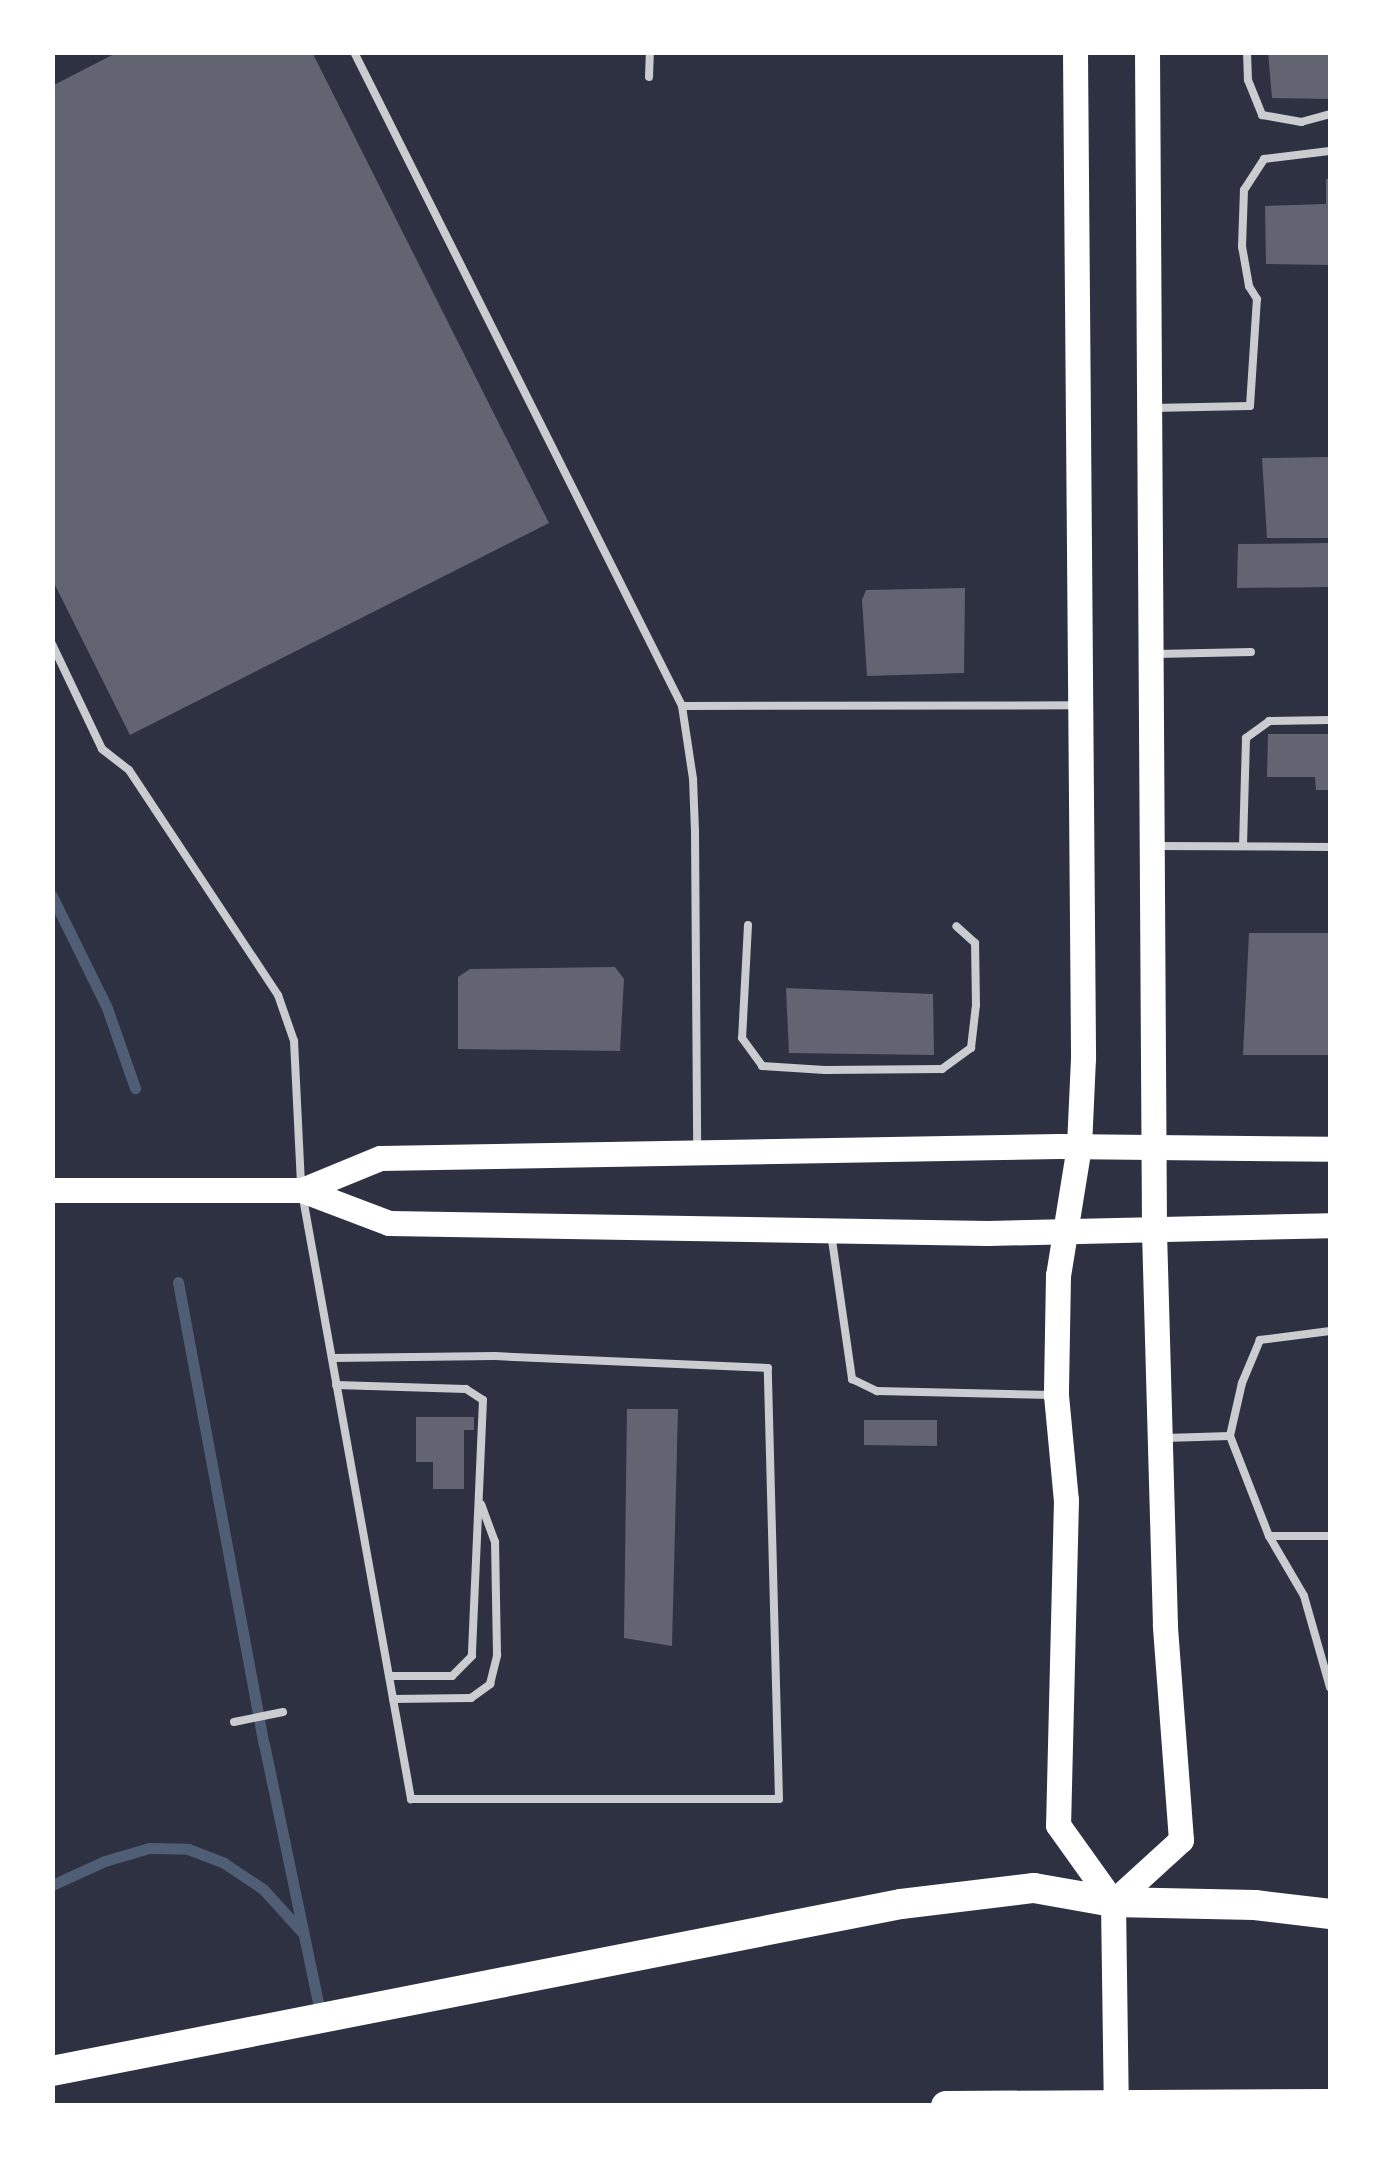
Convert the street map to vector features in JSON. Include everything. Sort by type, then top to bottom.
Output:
[{"type":"highway","points":[[52,2071],[901,1904],[1034,1888],[1113,1902],[1243,1905],[1330,1914]]},
{"type":"highway","points":[[946,2106],[1330,2104]]},
{"type":"main road","points":[[1075,52],[1084,1058],[1078,1146],[1058,1275],[1056,1395],[1066,1500],[1058,1825],[1113,1902],[1116,2106]]},
{"type":"main road","points":[[1113,1902],[1180,1840],[1158,1438],[1152,1148],[1148,52]]},
{"type":"main road","points":[[302,1190],[380,1158],[1078,1146],[1330,1150]]},
{"type":"main road","points":[[52,1190],[302,1190],[389,1224],[1064,1231],[1330,1225]]},
{"type":"lane","points":[[354,52],[682,706],[694,779],[696,832],[697,1152]]},
{"type":"lane","points":[[649,77],[650,52]]},
{"type":"lane","points":[[1247,52],[1248,80],[1262,115],[1301,122],[1330,114]]},
{"type":"lane","points":[[1150,408],[1250,406],[1256,298],[1249,286],[1242,247],[1244,190],[1264,160],[1330,150]]},
{"type":"lane","points":[[52,644],[102,749],[129,770],[278,995],[294,1041],[302,1190],[336,1385],[411,1799],[779,1799],[768,1368],[495,1356],[332,1358]]},
{"type":"lane","points":[[1152,654],[1251,652]]},
{"type":"lane","points":[[682,706],[1082,705]]},
{"type":"lane","points":[[1243,846],[1246,738],[1269,721],[1330,720]]},
{"type":"lane","points":[[1152,846],[1330,847]]},
{"type":"lane","points":[[748,924],[742,1038],[762,1066],[825,1070],[942,1069],[970,1048],[976,1005],[975,944],[956,926]]},
{"type":"lane","points":[[831,1230],[852,1379],[878,1391],[1056,1395]]},
{"type":"lane","points":[[1330,1330],[1260,1340],[1242,1382],[1230,1436],[1269,1536],[1304,1596],[1330,1686]]},
{"type":"lane","points":[[336,1385],[466,1389],[482,1400],[472,1656],[452,1676],[389,1676]]},
{"type":"lane","points":[[1158,1438],[1230,1436]]},
{"type":"lane","points":[[393,1698],[471,1698],[490,1684],[497,1655],[495,1542],[480,1503]]},
{"type":"lane","points":[[1269,1536],[1330,1536]]},
{"type":"lane","points":[[234,1722],[283,1712]]},
{"type":"building","points":[[118,52],[312,52],[549,523],[130,735],[52,579],[52,86]]},
{"type":"building","points":[[1268,52],[1330,52],[1330,99],[1272,98]]},
{"type":"building","points":[[1326,179],[1330,179],[1328,265],[1266,264],[1265,206],[1326,204]]},
{"type":"building","points":[[1330,457],[1330,538],[1267,538],[1262,458]]},
{"type":"building","points":[[1330,543],[1330,587],[1237,588],[1238,544]]},
{"type":"building","points":[[965,588],[964,673],[867,676],[862,600],[866,590]]},
{"type":"building","points":[[1268,734],[1330,734],[1330,790],[1316,790],[1315,777],[1267,777]]},
{"type":"building","points":[[1249,933],[1330,933],[1330,1055],[1243,1055]]},
{"type":"building","points":[[615,967],[624,979],[620,1051],[458,1049],[458,977],[470,969]]},
{"type":"building","points":[[786,988],[933,994],[934,1055],[789,1053]]},
{"type":"building","points":[[627,1409],[678,1409],[672,1646],[624,1638]]},
{"type":"building","points":[[416,1417],[474,1417],[474,1430],[464,1430],[464,1489],[433,1489],[433,1462],[416,1462]]},
{"type":"building","points":[[864,1420],[937,1420],[937,1446],[864,1445]]},
{"type":"waterway","points":[[52,896],[107,1008],[135,1088]]},
{"type":"waterway","points":[[178,1282],[264,1744],[318,2002]]},
{"type":"waterway","points":[[52,1885],[105,1861],[149,1848],[188,1849],[224,1863],[263,1889],[302,1932]]}]
